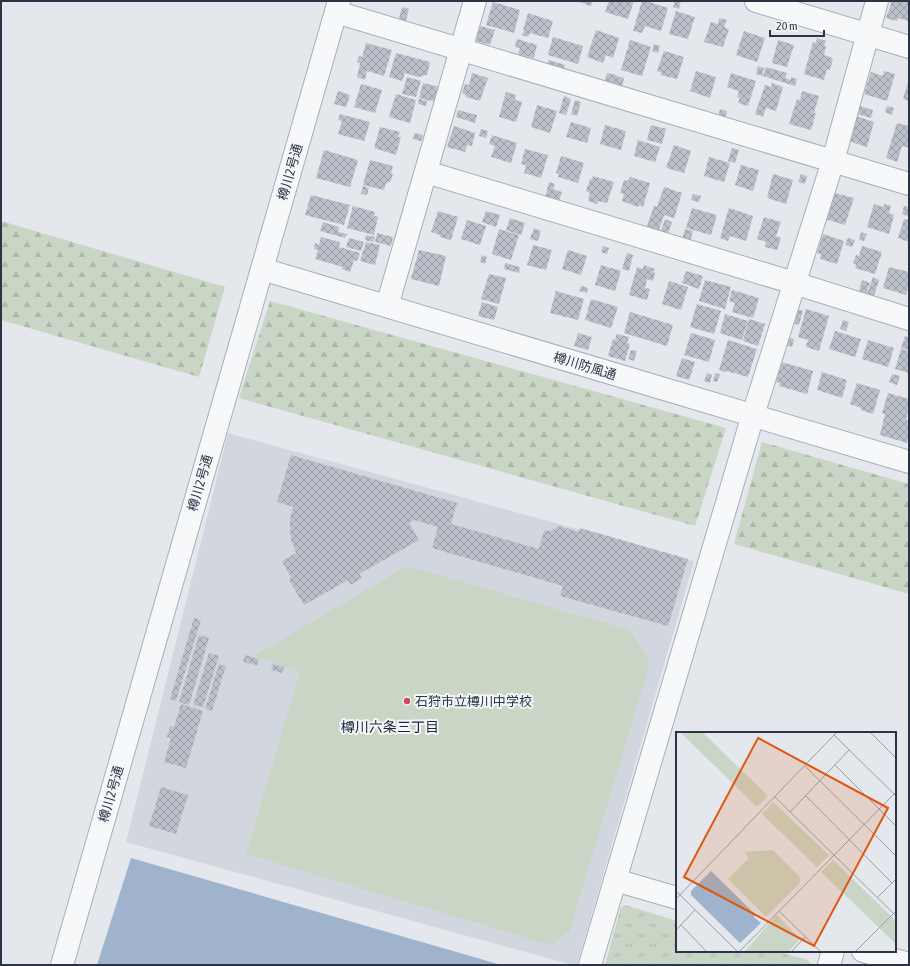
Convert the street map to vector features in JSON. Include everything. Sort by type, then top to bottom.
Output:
[{"type":"street","points":[[387,306],[475,1]]},
{"type":"street","points":[[756,1],[909,47]]},
{"type":"street","points":[[590,965],[752,415],[833,161],[877,1]]},
{"type":"street","points":[[337,6],[461,49],[909,184]]},
{"type":"street","name":"樽川2号通","points":[[62,965],[337,6]]},
{"type":"street","points":[[426,172],[909,319]]},
{"type":"street","name":"樽川防風通","points":[[262,269],[909,462]]},
{"type":"street","points":[[615,880],[676,898]]},
{"type":"street","points":[[829,965],[833,952]]},
{"type":"street","points":[[867,952],[909,964]]},
{"type":"shaded area","name":"石狩市立樽川中学校","points":[[228,433],[694,561],[577,965],[126,842]]},
{"type":"green space","points":[[1,221],[225,287],[199,377],[1,320]]},
{"type":"green space","points":[[270,301],[726,428],[695,526],[239,398]]},
{"type":"green space","points":[[762,442],[909,484],[909,594],[734,544]]},
{"type":"green space","points":[[407,566],[630,630],[650,663],[569,932],[551,945],[246,854],[300,672],[254,656]]},
{"type":"green space","points":[[625,905],[676,921],[676,952],[780,952],[808,960],[811,965],[605,965],[621,907]]},
{"type":"water","points":[[131,858],[498,964],[498,965],[97,965]]},
{"type":"building","points":[[577,1],[593,1],[591,6]]},
{"type":"building","points":[[609,1],[634,1],[628,19],[605,12]]},
{"type":"building","points":[[642,1],[668,8],[661,31],[645,26],[642,33],[633,31]]},
{"type":"building","points":[[675,1],[681,1],[679,9],[673,7]]},
{"type":"building","points":[[892,1],[909,1],[909,21],[898,18],[897,21],[886,18]]},
{"type":"building","points":[[493,2],[520,10],[514,33],[486,25]]},
{"type":"building","points":[[402,7],[409,9],[405,24],[398,22]]},
{"type":"building","points":[[676,11],[695,17],[688,39],[669,34]]},
{"type":"building","points":[[528,13],[553,21],[548,38],[530,33],[528,37],[522,35]]},
{"type":"building","points":[[719,18],[727,20],[724,27],[729,29],[723,47],[704,42],[711,22],[718,24]]},
{"type":"building","points":[[480,26],[495,30],[490,45],[476,41]]},
{"type":"building","points":[[596,30],[619,38],[613,58],[606,55],[603,63],[587,57]]},
{"type":"building","points":[[744,31],[765,38],[757,62],[736,55]]},
{"type":"building","points":[[553,37],[583,46],[578,64],[548,55]]},
{"type":"building","points":[[817,38],[826,41],[824,46],[826,46],[824,55],[833,58],[830,70],[827,69],[824,80],[804,74],[813,42],[816,43]]},
{"type":"building","points":[[517,39],[537,45],[534,58],[518,54],[520,48],[515,47]]},
{"type":"building","points":[[630,40],[651,47],[642,76],[621,70]]},
{"type":"building","points":[[778,40],[794,45],[787,67],[772,63]]},
{"type":"building","points":[[366,43],[392,50],[384,76],[367,71],[365,80],[357,77],[360,63],[357,62],[359,56],[362,57]]},
{"type":"building","points":[[654,44],[660,46],[658,53],[652,51]]},
{"type":"building","points":[[664,51],[684,57],[677,79],[661,75],[662,73],[657,71]]},
{"type":"building","points":[[396,53],[430,62],[427,75],[418,77],[405,73],[402,81],[389,77]]},
{"type":"building","points":[[549,60],[565,65],[562,73],[546,68]]},
{"type":"building","points":[[758,66],[764,68],[762,76],[756,74]]},
{"type":"building","points":[[766,67],[787,73],[785,78],[791,80],[791,77],[797,79],[795,86],[763,76]]},
{"type":"building","points":[[696,71],[716,77],[710,98],[690,91]]},
{"type":"building","points":[[884,71],[895,74],[887,101],[864,94],[871,72],[883,76]]},
{"type":"building","points":[[472,73],[488,78],[480,101],[466,97],[466,95],[462,93],[465,84],[469,85]]},
{"type":"building","points":[[607,73],[624,78],[621,91],[603,87]]},
{"type":"building","points":[[731,73],[756,81],[748,106],[738,103],[740,98],[737,97],[739,91],[727,87]]},
{"type":"building","points":[[407,77],[421,81],[416,97],[402,94]]},
{"type":"building","points":[[909,79],[909,101],[903,99]]},
{"type":"building","points":[[423,83],[440,87],[436,102],[419,98]]},
{"type":"building","points":[[772,83],[783,87],[776,111],[766,108],[763,117],[755,114],[765,85],[771,87]]},
{"type":"building","points":[[361,84],[382,90],[375,113],[354,107]]},
{"type":"building","points":[[338,91],[350,95],[346,107],[334,104]]},
{"type":"building","points":[[802,91],[819,96],[811,130],[789,124],[797,99],[800,100]]},
{"type":"building","points":[[506,92],[516,95],[515,100],[522,102],[516,122],[499,117]]},
{"type":"building","points":[[396,94],[416,100],[410,123],[389,117]]},
{"type":"building","points":[[564,96],[571,99],[566,115],[559,113]]},
{"type":"building","points":[[419,99],[427,101],[426,106],[418,104]]},
{"type":"building","points":[[575,100],[581,102],[577,116],[571,114]]},
{"type":"building","points":[[537,105],[557,111],[550,133],[531,127]]},
{"type":"building","points":[[860,106],[873,110],[871,118],[857,114]]},
{"type":"building","points":[[887,106],[894,108],[892,115],[885,112]]},
{"type":"building","points":[[720,109],[727,111],[725,120],[718,118]]},
{"type":"building","points":[[458,110],[477,115],[475,123],[456,117]]},
{"type":"building","points":[[340,114],[370,122],[364,141],[338,134],[342,121],[338,120]]},
{"type":"building","points":[[856,116],[874,122],[867,147],[849,141]]},
{"type":"building","points":[[571,122],[591,128],[587,143],[566,137]]},
{"type":"building","points":[[897,123],[909,126],[909,148],[902,146],[897,162],[886,158]]},
{"type":"building","points":[[605,125],[626,131],[621,150],[600,144]]},
{"type":"building","points":[[651,125],[666,129],[662,144],[647,140]]},
{"type":"building","points":[[454,126],[475,133],[472,146],[467,145],[465,152],[447,147]]},
{"type":"building","points":[[380,127],[400,132],[398,137],[401,137],[396,155],[374,148]]},
{"type":"building","points":[[481,129],[488,131],[486,138],[479,136]]},
{"type":"building","points":[[415,133],[423,135],[421,141],[413,139]]},
{"type":"building","points":[[492,135],[517,143],[511,163],[491,157],[495,146],[489,144]]},
{"type":"building","points":[[638,140],[660,147],[655,162],[634,156]]},
{"type":"building","points":[[674,145],[691,151],[684,173],[666,168]]},
{"type":"building","points":[[732,148],[739,150],[735,163],[728,161]]},
{"type":"building","points":[[525,149],[548,155],[541,178],[524,173],[526,165],[521,164]]},
{"type":"building","points":[[324,150],[358,160],[350,187],[316,178]]},
{"type":"building","points":[[561,156],[584,163],[578,183],[558,177],[559,174],[556,173]]},
{"type":"building","points":[[709,157],[730,163],[724,182],[704,176]]},
{"type":"building","points":[[370,160],[393,166],[391,173],[393,174],[390,182],[388,181],[387,184],[386,183],[384,190],[363,185]]},
{"type":"building","points":[[741,165],[759,170],[753,191],[735,185]]},
{"type":"building","points":[[773,174],[793,180],[786,204],[767,198]]},
{"type":"building","points":[[801,174],[807,176],[805,184],[798,182]]},
{"type":"building","points":[[593,176],[614,182],[607,203],[598,201],[597,204],[588,201],[590,193],[586,191],[590,179],[592,179]]},
{"type":"building","points":[[630,177],[650,183],[643,207],[639,205],[638,207],[622,201],[624,194],[620,193],[624,180],[628,181]]},
{"type":"building","points":[[549,182],[555,184],[553,189],[562,192],[557,207],[544,203]]},
{"type":"building","points":[[363,186],[369,188],[367,195],[361,194]]},
{"type":"building","points":[[664,187],[682,193],[674,218],[664,215],[658,233],[646,229],[654,206],[657,207]]},
{"type":"building","points":[[835,193],[854,198],[845,225],[825,219],[829,206],[831,207]]},
{"type":"building","points":[[693,194],[701,196],[699,202],[691,200]]},
{"type":"building","points":[[311,195],[350,205],[344,225],[305,215]]},
{"type":"building","points":[[874,204],[883,207],[884,204],[891,206],[889,213],[894,215],[889,234],[867,227]]},
{"type":"building","points":[[353,206],[375,212],[374,216],[378,217],[374,235],[347,228]]},
{"type":"building","points":[[904,206],[909,207],[908,216],[902,214]]},
{"type":"building","points":[[692,208],[717,215],[711,235],[686,228]]},
{"type":"building","points":[[729,208],[753,216],[746,241],[730,236],[728,241],[720,238]]},
{"type":"building","points":[[438,211],[458,217],[451,240],[440,237],[440,235],[431,232]]},
{"type":"building","points":[[486,211],[500,215],[496,227],[482,222]]},
{"type":"building","points":[[764,217],[781,222],[776,236],[781,238],[777,250],[765,247],[766,242],[757,239]]},
{"type":"building","points":[[510,218],[525,223],[521,235],[506,230]]},
{"type":"building","points":[[665,219],[672,222],[667,237],[660,234]]},
{"type":"building","points":[[904,219],[909,220],[909,242],[898,238]]},
{"type":"building","points":[[467,220],[486,226],[480,245],[461,239]]},
{"type":"building","points":[[323,222],[339,227],[338,232],[347,234],[345,238],[320,231]]},
{"type":"building","points":[[534,228],[541,231],[538,241],[530,239]]},
{"type":"building","points":[[499,229],[519,235],[511,260],[492,254]]},
{"type":"building","points":[[685,229],[693,231],[689,246],[681,244]]},
{"type":"building","points":[[861,232],[867,234],[864,241],[859,240]]},
{"type":"building","points":[[377,233],[393,237],[391,246],[375,242]]},
{"type":"building","points":[[823,234],[844,241],[837,264],[820,259],[821,254],[817,253]]},
{"type":"building","points":[[366,235],[375,237],[373,242],[365,240]]},
{"type":"building","points":[[321,237],[340,242],[339,247],[360,253],[357,261],[354,260],[350,272],[342,269],[343,267],[315,259],[318,250],[314,249],[315,243],[319,245]]},
{"type":"building","points":[[349,238],[364,242],[361,251],[346,247]]},
{"type":"building","points":[[848,238],[855,240],[852,247],[845,245]]},
{"type":"building","points":[[366,242],[380,245],[375,265],[360,261]]},
{"type":"building","points":[[533,245],[552,250],[546,270],[527,265]]},
{"type":"building","points":[[603,246],[609,248],[607,254],[601,252]]},
{"type":"building","points":[[862,246],[882,252],[875,274],[855,268],[856,264],[853,263],[856,255],[859,256]]},
{"type":"building","points":[[419,250],[446,256],[439,286],[411,279]]},
{"type":"building","points":[[568,250],[587,256],[581,275],[562,269]]},
{"type":"building","points":[[627,253],[633,255],[629,271],[622,269]]},
{"type":"building","points":[[482,255],[487,257],[485,264],[480,262]]},
{"type":"building","points":[[505,263],[520,267],[519,273],[504,269]]},
{"type":"building","points":[[601,265],[621,271],[615,291],[595,285]]},
{"type":"building","points":[[644,265],[655,269],[653,272],[655,273],[653,281],[647,279],[645,288],[650,289],[647,300],[629,295],[637,267],[643,269]]},
{"type":"building","points":[[889,267],[909,272],[909,284],[906,295],[883,288]]},
{"type":"building","points":[[686,271],[703,276],[699,289],[682,283]]},
{"type":"building","points":[[489,274],[506,278],[499,304],[481,299]]},
{"type":"building","points":[[873,277],[879,280],[873,299],[866,297]]},
{"type":"building","points":[[705,280],[731,287],[725,309],[699,301]]},
{"type":"building","points":[[862,280],[870,283],[865,297],[858,295]]},
{"type":"building","points":[[669,281],[688,287],[681,310],[662,304]]},
{"type":"building","points":[[581,286],[588,288],[587,293],[579,291]]},
{"type":"building","points":[[732,290],[759,298],[753,318],[732,312],[735,303],[729,301]]},
{"type":"building","points":[[556,291],[584,299],[578,320],[550,313]]},
{"type":"building","points":[[591,299],[618,307],[611,328],[585,320]]},
{"type":"building","points":[[482,302],[498,307],[494,320],[478,316]]},
{"type":"building","points":[[697,304],[721,311],[714,334],[690,327]]},
{"type":"building","points":[[794,308],[803,311],[799,325],[789,322]]},
{"type":"building","points":[[806,309],[829,316],[819,351],[806,347],[808,340],[798,337]]},
{"type":"building","points":[[630,312],[673,325],[667,346],[624,333]]},
{"type":"building","points":[[725,314],[748,321],[742,340],[720,333]]},
{"type":"building","points":[[749,319],[765,324],[758,346],[743,341]]},
{"type":"building","points":[[843,320],[849,322],[846,331],[840,329]]},
{"type":"building","points":[[835,331],[861,339],[855,357],[829,349]]},
{"type":"building","points":[[578,333],[592,337],[588,350],[574,346]]},
{"type":"building","points":[[691,333],[715,340],[709,362],[684,355]]},
{"type":"building","points":[[617,334],[629,337],[627,343],[630,344],[625,361],[608,356],[613,339],[620,342],[615,339]]},
{"type":"building","points":[[905,336],[909,337],[909,350],[901,348]]},
{"type":"building","points":[[787,337],[794,339],[792,347],[785,345]]},
{"type":"building","points":[[728,340],[757,349],[748,377],[719,370]]},
{"type":"building","points":[[868,340],[894,348],[888,367],[862,359]]},
{"type":"building","points":[[901,349],[909,351],[909,373],[895,369]]},
{"type":"building","points":[[631,350],[637,351],[634,361],[628,359]]},
{"type":"building","points":[[682,358],[695,362],[689,380],[676,376]]},
{"type":"building","points":[[782,362],[813,371],[807,394],[779,386],[780,383],[776,382]]},
{"type":"building","points":[[822,372],[847,380],[842,398],[817,390]]},
{"type":"building","points":[[707,373],[712,375],[710,383],[704,381]]},
{"type":"building","points":[[715,373],[720,374],[717,382],[713,381]]},
{"type":"building","points":[[892,374],[900,376],[897,385],[889,382]]},
{"type":"building","points":[[857,383],[880,390],[873,414],[850,404]]},
{"type":"building","points":[[888,393],[909,399],[906,420],[909,421],[909,436],[907,443],[880,435],[885,414],[882,413]]},
{"type":"building","points":[[291,455],[457,503],[451,524],[539,549],[544,531],[550,531],[559,526],[579,532],[580,528],[688,559],[668,626],[560,596],[563,586],[432,548],[438,527],[414,520],[409,523],[419,540],[359,574],[362,578],[350,585],[348,580],[304,605],[289,580],[291,578],[282,561],[296,553],[291,539],[290,530],[290,520],[293,507],[277,502]]},
{"type":"building","points":[[194,618],[201,620],[176,701],[170,699]]},
{"type":"building","points":[[199,635],[209,638],[189,705],[179,702]]},
{"type":"building","points":[[209,653],[219,656],[203,707],[193,705]]},
{"type":"building","points":[[245,655],[259,659],[257,665],[243,662]]},
{"type":"building","points":[[219,664],[226,666],[212,711],[205,709]]},
{"type":"building","points":[[273,664],[284,667],[282,673],[271,670]]},
{"type":"building","points":[[181,704],[203,711],[186,768],[164,762],[171,738],[167,737],[170,726],[174,727]]},
{"type":"building","points":[[161,787],[188,795],[176,834],[149,826]]},
{"type":"place","name":"石狩市立樽川中学校","points":[[407,701]]},
{"type":"district","name":"樽川六条三丁目","points":[[390,727]]}]
